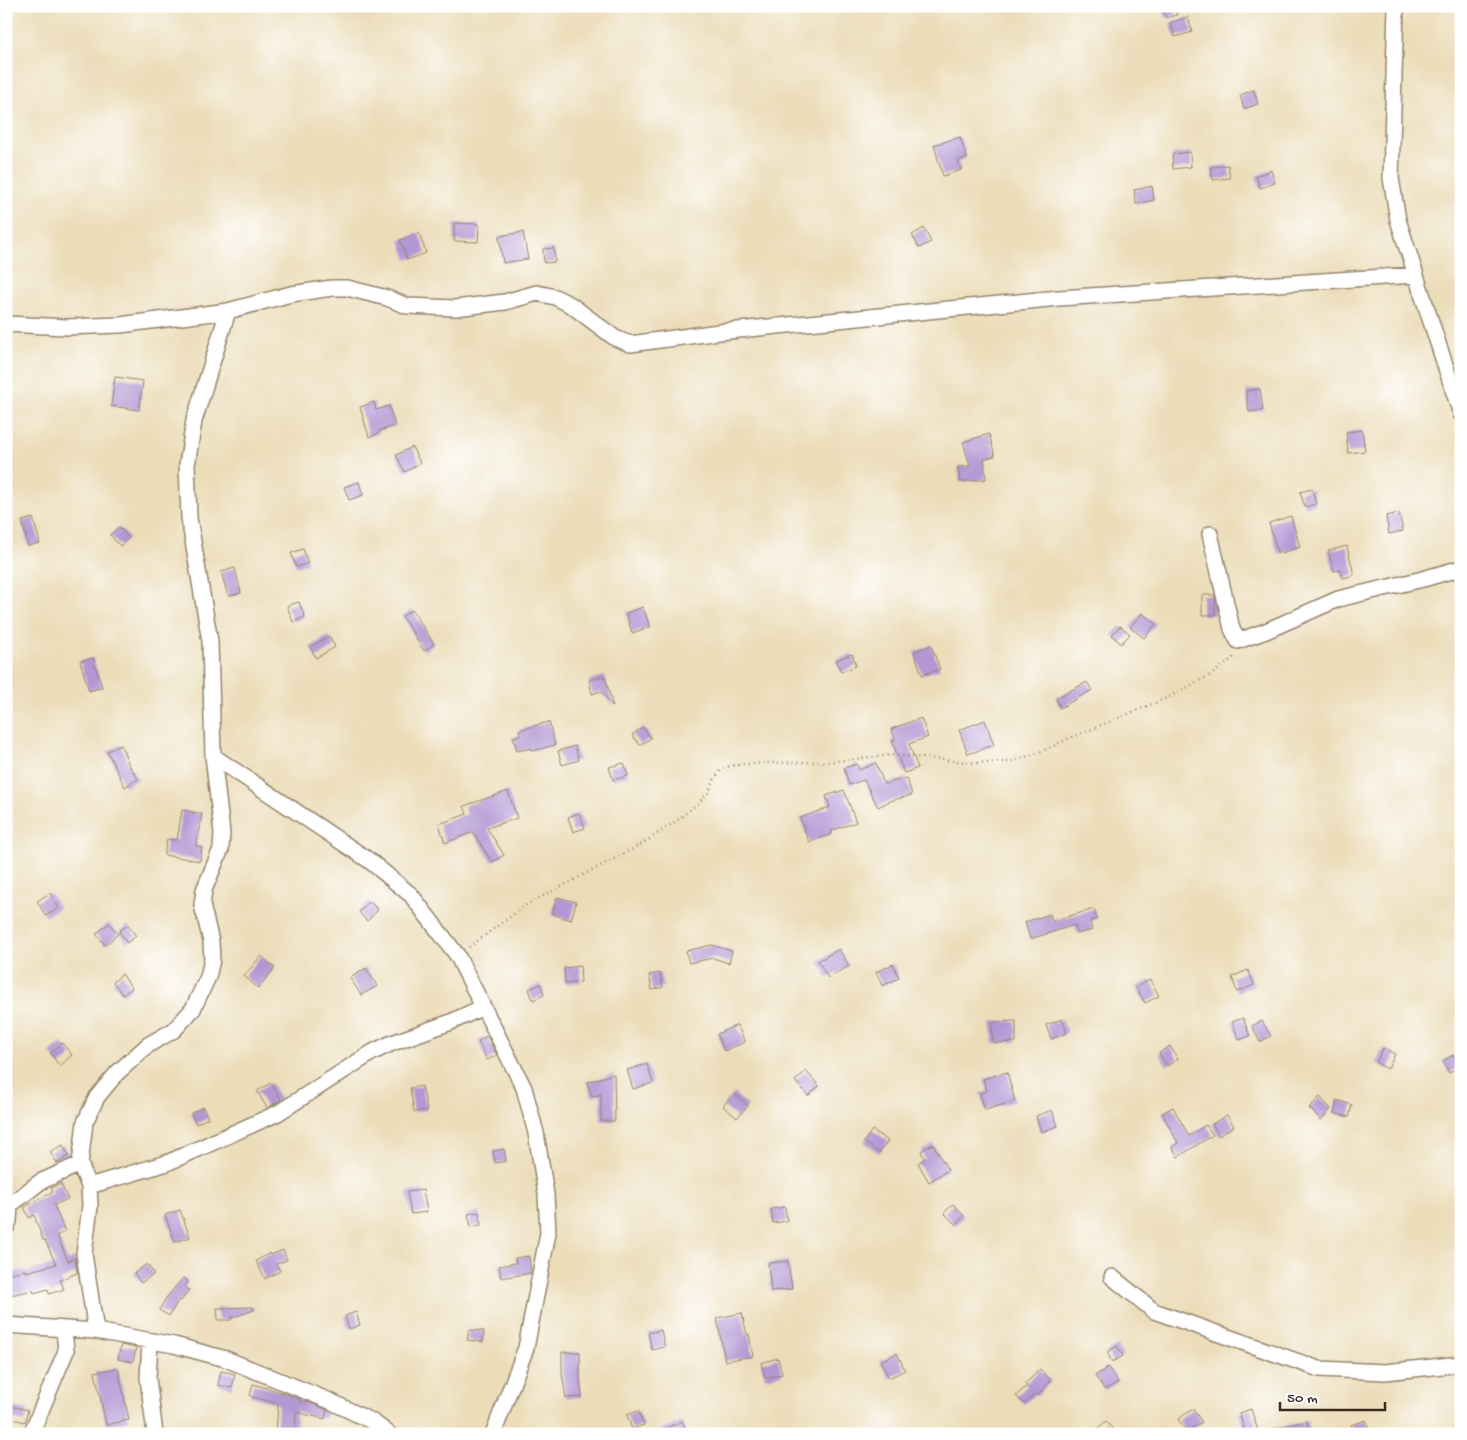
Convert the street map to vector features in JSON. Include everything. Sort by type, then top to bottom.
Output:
[{"type":"street","points":[[1396,6],[1390,178],[1398,220],[1461,414]]},
{"type":"street","points":[[6,324],[66,327],[120,325],[228,311],[291,294],[332,288],[348,288],[387,298],[407,306],[454,308],[505,302],[537,294],[555,296],[571,305],[615,338],[630,344],[719,332],[1059,298],[1415,275]]},
{"type":"street","points":[[96,1331],[84,1254],[90,1206],[89,1186],[80,1164],[85,1122],[98,1097],[117,1073],[148,1045],[174,1030],[193,1009],[208,977],[212,960],[212,941],[202,905],[204,890],[220,849],[222,834],[213,756],[210,641],[189,518],[187,464],[194,421],[228,311]]},
{"type":"street","points":[[1210,534],[1232,629],[1238,641],[1266,631],[1338,599],[1424,579],[1461,568]]},
{"type":"street","points":[[213,756],[370,861],[411,895],[457,955],[524,1088],[536,1133],[546,1194],[548,1233],[526,1348],[493,1434]]},
{"type":"street","points":[[89,1186],[167,1163],[226,1135],[265,1120],[373,1052],[392,1043],[451,1022],[484,1007]]},
{"type":"street","points":[[6,1228],[9,1221],[8,1203],[40,1182],[80,1164]]},
{"type":"street","points":[[1112,1276],[1154,1311],[1319,1369],[1385,1372],[1461,1364]]},
{"type":"street","points":[[6,1325],[96,1331],[174,1345],[226,1359],[330,1402],[373,1422],[389,1434]]},
{"type":"street","points":[[31,1434],[66,1351],[64,1329]]},
{"type":"street","points":[[150,1341],[148,1378],[155,1434]]},
{"type":"path","points":[[457,955],[526,905],[642,844],[679,819],[709,792],[715,778],[722,769],[765,763],[826,762],[893,755],[977,763],[1010,762],[1038,753],[1170,697],[1214,672],[1233,658],[1238,641]]},
{"type":"building","points":[[1162,6],[1174,6],[1177,15],[1166,18]]},
{"type":"building","points":[[1188,17],[1192,32],[1175,37],[1170,23]]},
{"type":"building","points":[[1254,90],[1258,104],[1244,109],[1240,95]]},
{"type":"building","points":[[960,137],[967,158],[958,161],[961,170],[943,176],[934,145]]},
{"type":"building","points":[[1190,152],[1191,167],[1173,169],[1172,154]]},
{"type":"building","points":[[1228,165],[1230,178],[1213,180],[1211,167]]},
{"type":"building","points":[[1271,170],[1275,183],[1260,188],[1256,176]]},
{"type":"building","points":[[1152,186],[1154,200],[1136,204],[1134,190]]},
{"type":"building","points":[[454,223],[479,224],[478,242],[454,241]]},
{"type":"building","points":[[924,228],[931,242],[919,248],[912,235]]},
{"type":"building","points":[[523,232],[528,259],[503,263],[499,236]]},
{"type":"building","points":[[419,233],[426,253],[407,260],[400,240]]},
{"type":"building","points":[[554,248],[555,262],[544,263],[543,249]]},
{"type":"building","points":[[115,377],[143,381],[139,410],[111,406]]},
{"type":"building","points":[[1260,389],[1263,410],[1249,412],[1246,391]]},
{"type":"building","points":[[374,402],[376,410],[389,406],[395,426],[379,431],[379,433],[369,437],[360,407]]},
{"type":"building","points":[[1362,430],[1365,451],[1348,453],[1346,432]]},
{"type":"building","points":[[989,434],[995,456],[984,459],[986,479],[960,482],[958,467],[970,466],[963,442]]},
{"type":"building","points":[[412,447],[420,463],[405,472],[396,455]]},
{"type":"building","points":[[359,482],[363,495],[349,500],[344,487]]},
{"type":"building","points":[[1312,489],[1316,504],[1305,507],[1300,492]]},
{"type":"building","points":[[1399,513],[1403,531],[1389,534],[1386,516]]},
{"type":"building","points":[[1291,516],[1300,547],[1278,554],[1269,523]]},
{"type":"building","points":[[33,518],[40,543],[28,546],[22,521]]},
{"type":"building","points":[[119,527],[129,538],[120,546],[110,535]]},
{"type":"building","points":[[1347,546],[1354,575],[1343,578],[1340,570],[1334,571],[1328,551]]},
{"type":"building","points":[[303,549],[308,563],[296,567],[291,553]]},
{"type":"building","points":[[235,568],[241,593],[228,596],[221,572]]},
{"type":"building","points":[[1202,595],[1215,595],[1215,615],[1202,615]]},
{"type":"building","points":[[299,602],[305,617],[293,622],[287,606]]},
{"type":"building","points":[[643,607],[650,627],[632,633],[626,613]]},
{"type":"building","points":[[412,610],[434,644],[424,651],[402,616]]},
{"type":"building","points":[[1142,613],[1156,624],[1144,638],[1130,627]]},
{"type":"building","points":[[1120,626],[1130,634],[1121,644],[1112,635]]},
{"type":"building","points":[[329,636],[335,647],[316,658],[310,647]]},
{"type":"building","points":[[931,645],[940,669],[922,675],[914,652]]},
{"type":"building","points":[[852,654],[856,666],[841,672],[836,660]]},
{"type":"building","points":[[93,658],[102,687],[89,691],[80,661]]},
{"type":"building","points":[[605,676],[613,707],[601,691],[592,694],[589,680]]},
{"type":"building","points":[[1087,682],[1092,690],[1060,708],[1056,698]]},
{"type":"building","points":[[921,718],[928,737],[909,744],[918,768],[904,773],[892,741],[895,739],[891,729]]},
{"type":"building","points":[[985,720],[994,745],[968,754],[959,730]]},
{"type":"building","points":[[549,722],[555,745],[532,751],[532,748],[517,751],[513,737],[520,735],[519,730]]},
{"type":"building","points":[[643,727],[651,738],[640,745],[632,735]]},
{"type":"building","points":[[121,745],[129,765],[138,779],[125,787],[107,751]]},
{"type":"building","points":[[575,746],[579,760],[562,765],[558,751]]},
{"type":"building","points":[[624,763],[628,776],[613,780],[609,767]]},
{"type":"building","points":[[876,763],[884,784],[907,778],[912,795],[890,801],[878,807],[864,780],[849,785],[844,768],[857,764],[859,770]]},
{"type":"building","points":[[844,790],[856,822],[831,831],[832,834],[809,842],[800,818],[830,807],[826,796]]},
{"type":"building","points":[[508,791],[517,818],[487,828],[504,855],[492,862],[473,832],[445,843],[439,824],[467,814],[464,806]]},
{"type":"building","points":[[182,810],[202,814],[196,846],[202,847],[200,861],[164,855],[167,839],[177,840]]},
{"type":"building","points":[[579,813],[585,828],[573,832],[568,817]]},
{"type":"building","points":[[50,893],[59,908],[46,916],[37,901]]},
{"type":"building","points":[[557,897],[576,902],[571,920],[552,914]]},
{"type":"building","points":[[369,901],[378,910],[367,921],[359,912]]},
{"type":"building","points":[[1094,909],[1097,919],[1090,921],[1092,930],[1077,934],[1075,925],[1030,939],[1025,922],[1050,914],[1052,921]]},
{"type":"building","points":[[109,923],[118,934],[105,945],[96,934]]},
{"type":"building","points":[[128,925],[136,936],[127,943],[119,931]]},
{"type":"building","points":[[712,945],[732,951],[729,963],[713,958],[689,963],[686,951]]},
{"type":"building","points":[[839,949],[849,966],[828,978],[818,961]]},
{"type":"building","points":[[261,956],[275,968],[258,988],[244,976]]},
{"type":"building","points":[[893,964],[899,978],[882,986],[876,972]]},
{"type":"building","points":[[580,966],[581,982],[565,984],[564,968]]},
{"type":"building","points":[[366,968],[377,986],[361,995],[350,978]]},
{"type":"building","points":[[1248,970],[1254,985],[1237,992],[1232,977]]},
{"type":"building","points":[[660,973],[663,987],[652,990],[649,975]]},
{"type":"building","points":[[122,974],[132,988],[123,995],[113,982]]},
{"type":"building","points":[[1150,980],[1159,996],[1145,1003],[1136,987]]},
{"type":"building","points":[[541,984],[544,995],[533,1000],[529,989]]},
{"type":"building","points":[[1243,1018],[1250,1036],[1239,1040],[1232,1022]]},
{"type":"building","points":[[1062,1019],[1067,1033],[1051,1039],[1046,1025]]},
{"type":"building","points":[[1016,1021],[1016,1042],[993,1043],[992,1022]]},
{"type":"building","points":[[1262,1021],[1271,1036],[1260,1042],[1252,1026]]},
{"type":"building","points":[[737,1025],[745,1042],[724,1051],[717,1034]]},
{"type":"building","points":[[487,1036],[497,1055],[487,1060],[478,1041]]},
{"type":"building","points":[[62,1043],[72,1055],[60,1066],[50,1053]]},
{"type":"building","points":[[1170,1046],[1178,1059],[1167,1066],[1159,1053]]},
{"type":"building","points":[[1383,1048],[1395,1054],[1388,1069],[1376,1063]]},
{"type":"building","points":[[1453,1055],[1460,1067],[1449,1073],[1443,1061]]},
{"type":"building","points":[[647,1064],[653,1083],[633,1089],[627,1070]]},
{"type":"building","points":[[806,1071],[819,1086],[808,1096],[795,1081]]},
{"type":"building","points":[[1007,1072],[1015,1101],[985,1110],[980,1093],[987,1091],[983,1079]]},
{"type":"building","points":[[614,1074],[615,1121],[601,1121],[601,1094],[592,1097],[587,1082]]},
{"type":"building","points":[[271,1083],[281,1100],[267,1108],[257,1091]]},
{"type":"building","points":[[422,1086],[427,1110],[414,1112],[410,1088]]},
{"type":"building","points":[[734,1093],[748,1106],[737,1118],[723,1106]]},
{"type":"building","points":[[1320,1097],[1331,1109],[1321,1120],[1309,1108]]},
{"type":"building","points":[[1337,1100],[1352,1105],[1349,1117],[1334,1113]]},
{"type":"building","points":[[203,1107],[208,1118],[196,1124],[191,1113]]},
{"type":"building","points":[[1173,1107],[1189,1136],[1206,1125],[1213,1135],[1178,1157],[1172,1147],[1178,1143],[1162,1113]]},
{"type":"building","points":[[1052,1110],[1058,1126],[1041,1132],[1036,1116]]},
{"type":"building","points":[[1227,1115],[1234,1126],[1219,1136],[1212,1124]]},
{"type":"building","points":[[872,1130],[888,1141],[879,1153],[864,1142]]},
{"type":"building","points":[[933,1144],[948,1170],[929,1182],[918,1163],[925,1159],[921,1151]]},
{"type":"building","points":[[63,1145],[69,1156],[57,1163],[50,1152]]},
{"type":"building","points":[[504,1149],[506,1161],[495,1163],[493,1151]]},
{"type":"building","points":[[61,1184],[68,1199],[54,1205],[65,1232],[57,1235],[68,1261],[75,1258],[77,1273],[60,1280],[64,1289],[49,1294],[48,1289],[34,1293],[33,1290],[6,1296],[6,1274],[26,1270],[26,1272],[56,1264],[45,1240],[43,1240],[34,1215],[29,1218],[24,1207],[53,1192],[51,1188]]},
{"type":"building","points":[[423,1190],[427,1212],[411,1214],[407,1192]]},
{"type":"building","points":[[953,1204],[964,1216],[956,1225],[944,1213]]},
{"type":"building","points":[[785,1207],[787,1221],[773,1223],[771,1209]]},
{"type":"building","points":[[180,1210],[190,1237],[175,1242],[165,1215]]},
{"type":"building","points":[[479,1212],[481,1225],[471,1227],[468,1214]]},
{"type":"building","points":[[283,1250],[287,1260],[276,1264],[280,1271],[265,1279],[256,1261],[270,1253],[271,1255]]},
{"type":"building","points":[[529,1256],[531,1273],[501,1278],[499,1266],[516,1263],[515,1258]]},
{"type":"building","points":[[788,1261],[792,1289],[771,1291],[768,1263]]},
{"type":"building","points":[[147,1264],[154,1274],[141,1283],[134,1273]]},
{"type":"building","points":[[183,1278],[188,1281],[185,1287],[189,1290],[181,1301],[179,1299],[169,1316],[159,1310],[166,1298]]},
{"type":"building","points":[[253,1307],[254,1310],[231,1318],[231,1320],[218,1320],[217,1308]]},
{"type":"building","points":[[356,1312],[360,1325],[349,1329],[345,1316]]},
{"type":"building","points":[[742,1313],[747,1335],[749,1334],[753,1356],[725,1361],[717,1318]]},
{"type":"building","points":[[469,1330],[484,1331],[483,1342],[467,1340]]},
{"type":"building","points":[[661,1330],[665,1347],[652,1350],[648,1333]]},
{"type":"building","points":[[121,1345],[136,1348],[133,1362],[118,1359]]},
{"type":"building","points":[[1117,1346],[1123,1356],[1112,1362],[1107,1352]]},
{"type":"building","points":[[562,1352],[580,1352],[582,1397],[566,1398],[562,1373]]},
{"type":"building","points":[[897,1353],[905,1370],[889,1378],[880,1361]]},
{"type":"building","points":[[778,1358],[782,1374],[765,1378],[761,1363]]},
{"type":"building","points":[[1108,1367],[1118,1382],[1105,1390],[1095,1376]]},
{"type":"building","points":[[118,1368],[129,1420],[106,1425],[95,1372]]},
{"type":"building","points":[[1040,1369],[1051,1381],[1037,1396],[1035,1394],[1024,1404],[1016,1396],[1027,1386],[1025,1384]]},
{"type":"building","points":[[221,1371],[235,1374],[232,1388],[218,1385]]},
{"type":"building","points":[[253,1384],[284,1393],[300,1399],[299,1401],[311,1403],[327,1410],[325,1419],[296,1412],[295,1434],[276,1434],[278,1404],[250,1396]]},
{"type":"building","points":[[6,1405],[28,1410],[25,1422],[6,1417]]},
{"type":"building","points":[[1193,1409],[1202,1422],[1186,1432],[1178,1419]]},
{"type":"building","points":[[1251,1409],[1259,1434],[1246,1434],[1239,1413]]},
{"type":"building","points":[[638,1411],[644,1425],[632,1429],[627,1415]]},
{"type":"building","points":[[1366,1420],[1370,1434],[1354,1434],[1351,1425]]},
{"type":"building","points":[[682,1421],[688,1434],[653,1434]]},
{"type":"building","points":[[1106,1421],[1117,1434],[1091,1434]]},
{"type":"building","points":[[1307,1421],[1310,1434],[1272,1434],[1271,1429]]}]
